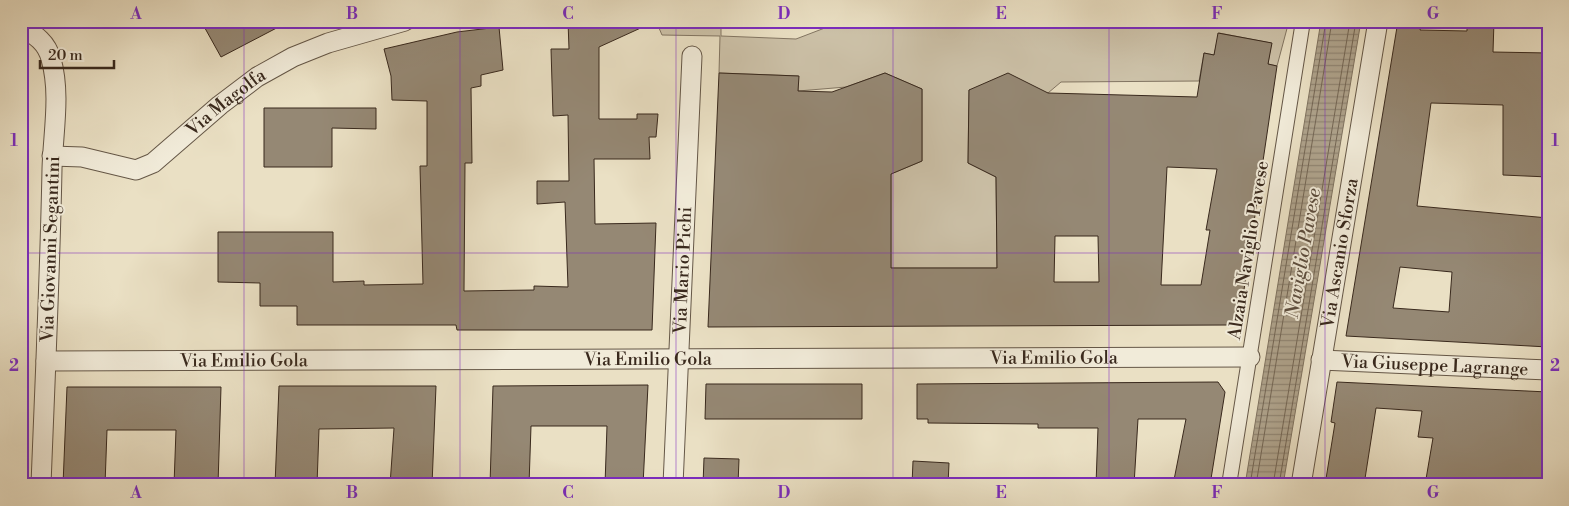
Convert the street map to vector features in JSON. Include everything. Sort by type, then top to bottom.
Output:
[{"type":"street","name":"Via Magolfa","points":[[52,156],[82,158],[136,170],[152,163],[220,104],[256,77],[293,57],[328,43],[405,21]]},
{"type":"street","name":"Alzaia Naviglio Pavese","points":[[1229,485],[1303,21]]},
{"type":"street","name":"Via Ascanio Sforza","points":[[1301,485],[1378,21]]},
{"type":"street","name":"Via Giovanni Segantini","points":[[21,27],[40,38],[47,49],[52,60],[56,99],[52,156],[41,485]]},
{"type":"street","name":"Via Mario Pichi","points":[[673,485],[692,56]]},
{"type":"street","name":"Via Emilio Gola","points":[[46,361],[1250,357]]},
{"type":"street","name":"Via Giuseppe Lagrange","points":[[1321,360],[1548,370]]},
{"type":"shaded area","points":[[656,21],[721,21],[721,36],[796,39],[843,21],[1289,21],[1277,66],[1268,64],[1271,43],[1219,33],[1214,55],[1204,53],[1199,81],[1061,82],[1048,93],[969,90],[968,163],[996,177],[997,268],[891,268],[891,174],[922,161],[922,89],[885,73],[846,87],[798,91],[798,76],[719,73],[720,36],[662,35]]},
{"type":"water","name":"Naviglio Pavese","points":[[1321,21],[1361,21],[1283,485],[1245,485]]},
{"type":"building","points":[[201,21],[290,21],[221,57]]},
{"type":"building","points":[[568,21],[656,21],[599,47],[599,119],[637,119],[637,114],[658,114],[656,137],[649,137],[650,159],[594,159],[595,224],[656,223],[652,330],[457,330],[456,325],[297,325],[297,306],[260,306],[260,283],[218,282],[218,232],[333,232],[333,282],[364,281],[364,285],[423,284],[420,166],[427,166],[427,101],[392,100],[391,76],[384,49],[457,32],[499,27],[503,70],[481,75],[481,86],[471,88],[472,163],[465,163],[464,291],[534,290],[534,286],[568,287],[565,202],[537,204],[537,181],[569,181],[568,115],[553,116],[551,49],[569,49]]},
{"type":"building","points":[[1398,21],[1422,21],[1420,30],[1467,31],[1467,21],[1494,21],[1493,52],[1548,53],[1548,177],[1503,175],[1503,105],[1431,103],[1417,206],[1548,218],[1548,347],[1346,336]],"holes":[[[1400,267],[1452,272],[1449,312],[1393,308]]]},
{"type":"building","points":[[1218,33],[1272,43],[1268,64],[1277,66],[1240,317],[1228,325],[708,327],[719,73],[799,76],[798,91],[832,92],[885,73],[922,89],[922,161],[891,174],[891,268],[997,268],[996,177],[968,163],[969,90],[1008,73],[1048,93],[1197,97],[1204,53],[1214,55]],"holes":[[[1167,167],[1217,169],[1206,230],[1210,230],[1201,285],[1161,285]],[[1055,236],[1098,236],[1099,282],[1054,282]]]},
{"type":"building","points":[[264,108],[376,108],[376,129],[332,128],[332,167],[264,167]]},
{"type":"building","points":[[1218,382],[1225,392],[1210,485],[1173,485],[1186,419],[1138,419],[1134,485],[1096,485],[1098,428],[1038,428],[1038,424],[928,423],[928,419],[917,419],[917,384]]},
{"type":"building","points":[[1337,382],[1548,392],[1548,413],[1541,485],[1425,485],[1433,438],[1418,437],[1422,411],[1376,408],[1364,485],[1325,485],[1335,423],[1331,422]]},
{"type":"building","points":[[706,384],[862,384],[862,419],[705,419]]},
{"type":"building","points":[[648,385],[643,485],[605,485],[607,426],[531,426],[529,485],[490,485],[493,386]]},
{"type":"building","points":[[279,386],[436,386],[432,485],[390,485],[394,428],[319,429],[317,485],[275,485]]},
{"type":"building","points":[[67,387],[221,387],[218,485],[174,485],[176,430],[107,430],[105,485],[63,485]]},
{"type":"building","points":[[704,458],[739,459],[738,485],[703,485]]},
{"type":"building","points":[[913,461],[949,463],[948,485],[912,485]]}]
